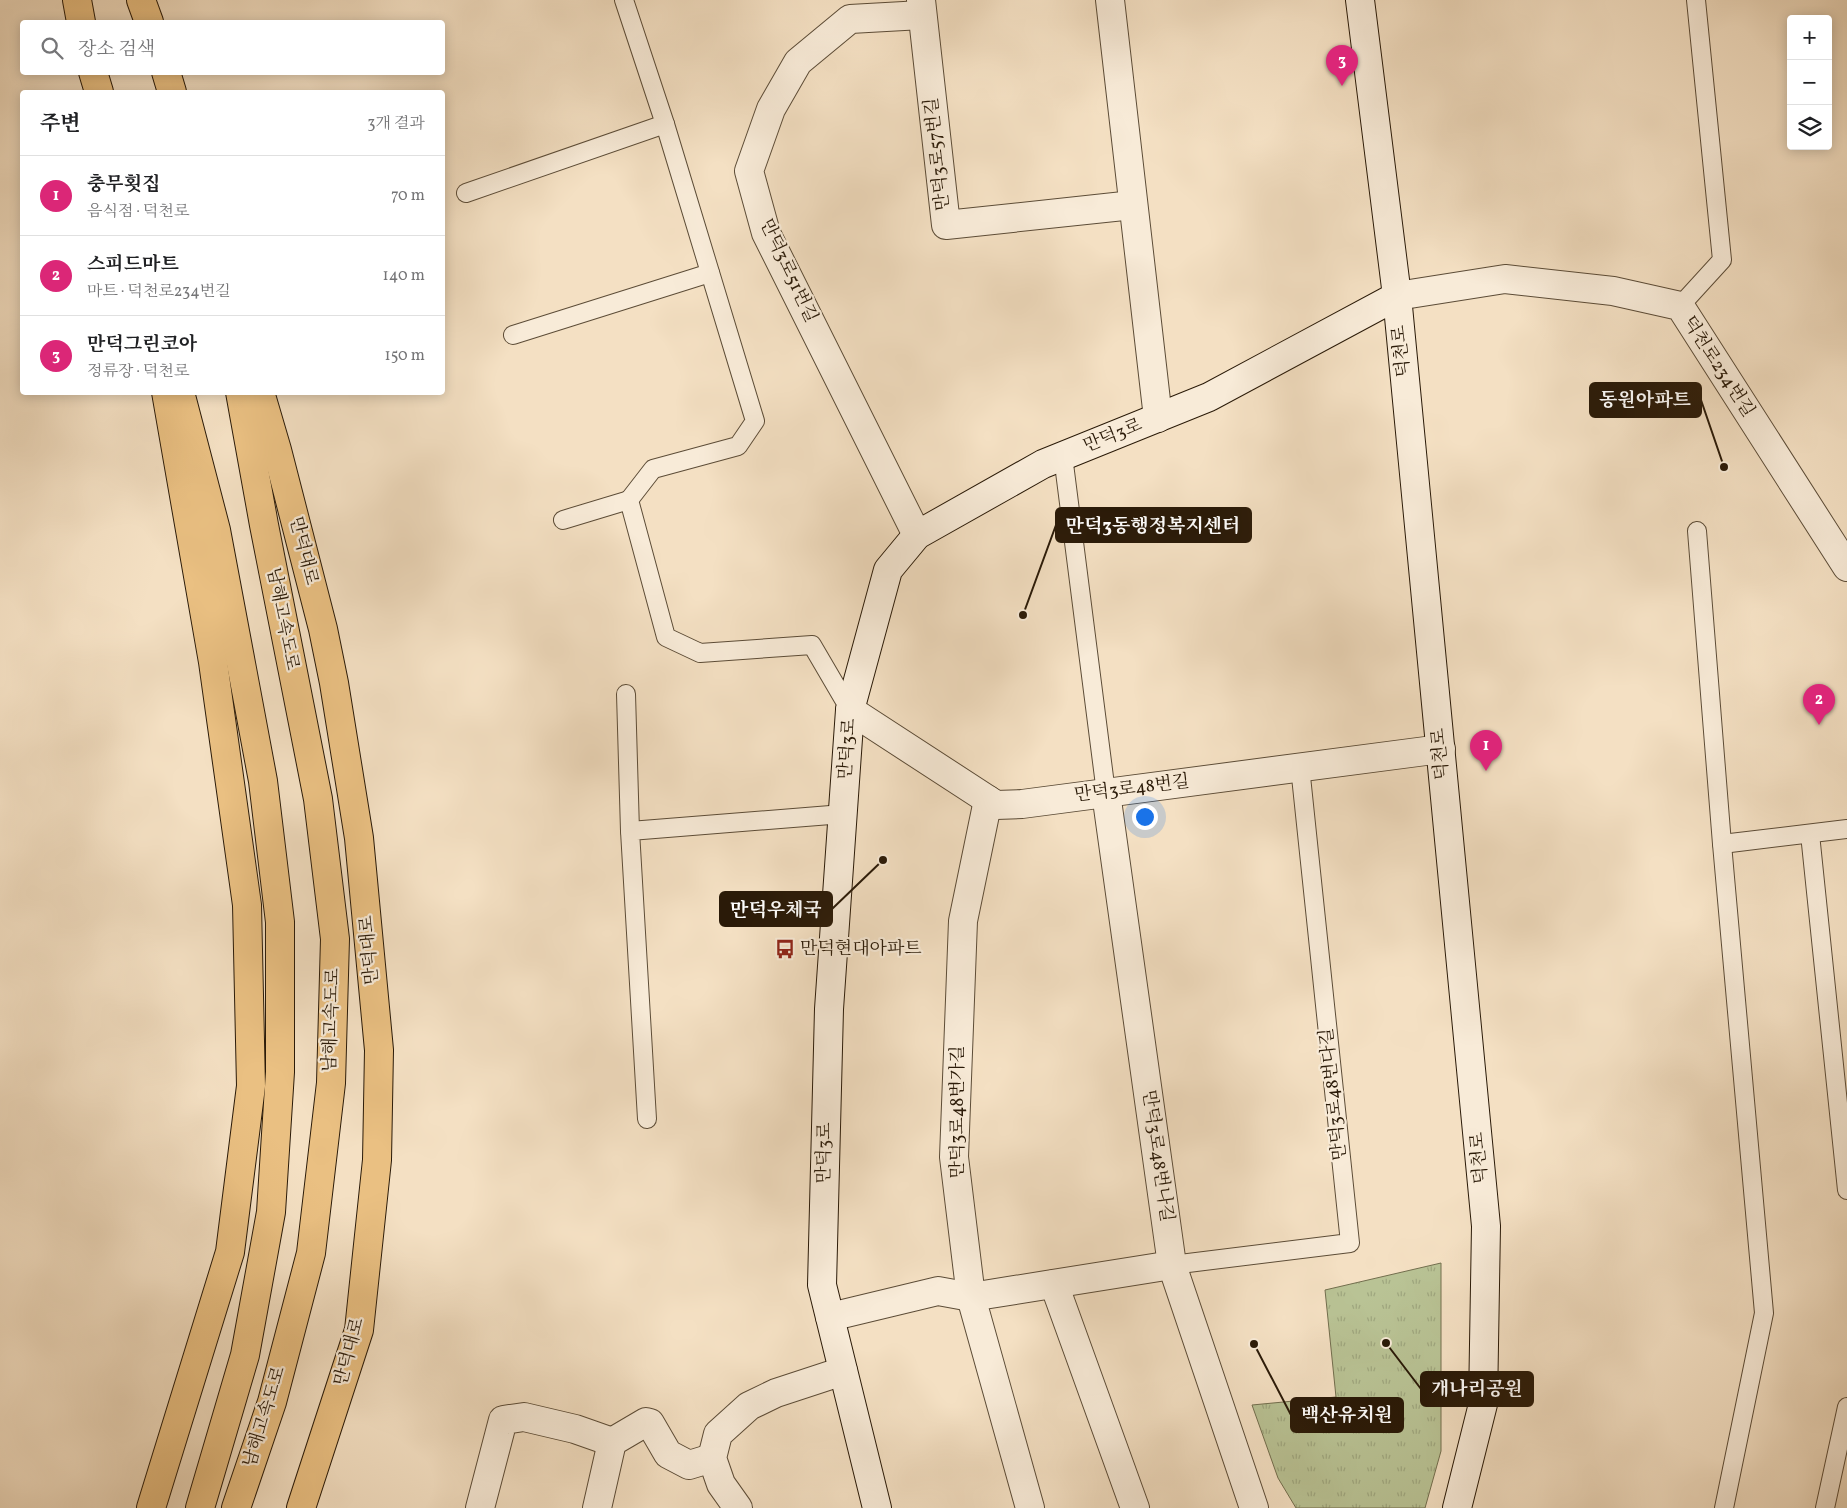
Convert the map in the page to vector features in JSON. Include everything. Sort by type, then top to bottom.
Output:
[{"type":"main road","points":[[69,0],[78,20]]},
{"type":"main road","points":[[77,0],[79,20]]},
{"type":"main road","points":[[141,0],[150,20]]},
{"type":"main road","points":[[147,0],[151,20]]},
{"type":"main road","points":[[94,75],[98,90]]},
{"type":"main road","points":[[167,75],[171,90]]},
{"type":"main road","points":[[151,1508],[230,1252],[251,1086],[247,905],[213,662],[167,395]]},
{"type":"main road","name":"남해고속도로","points":[[181,395],[216,530],[263,780],[280,922],[280,1072],[271,1212],[246,1355],[200,1508]]},
{"type":"main road","name":"남해고속도로","points":[[236,1508],[272,1402],[311,1253],[331,1083],[334,939],[318,800],[264,526],[241,395]]},
{"type":"main road","name":"만덕대로","points":[[261,395],[311,582],[334,683],[359,838],[379,1050],[377,1160],[360,1330],[302,1508]]},
{"type":"street","points":[[1110,0],[1158,418]]},
{"type":"street","name":"덕천로","points":[[1360,0],[1397,296],[1486,1226],[1483,1404],[1457,1508]]},
{"type":"street","name":"만덕3로57번길","points":[[922,8],[946,225],[1133,205]]},
{"type":"street","name":"만덕3로51번길","points":[[917,535],[766,233],[749,171],[770,109],[798,62],[850,19],[922,8]]},
{"type":"street","name":"덕천로234번길","points":[[1397,296],[1504,279],[1614,291],[1680,306],[1847,567]]},
{"type":"street","name":"만덕3로","points":[[877,1508],[822,1285],[829,1008],[850,710],[888,570],[917,535],[1043,464],[1209,397],[1397,296]]},
{"type":"street","name":"만덕3로48번길","points":[[850,710],[996,805],[1022,804],[1441,749]]},
{"type":"street","name":"만덕3로48번나길","points":[[1106,793],[1172,1264],[1254,1508]]},
{"type":"street","name":"만덕3로48번가길","points":[[988,800],[964,921],[954,1157],[971,1297],[1030,1508]]},
{"type":"street","points":[[830,1317],[938,1291],[971,1297],[1172,1264]]},
{"type":"street","points":[[1054,1284],[1135,1508]]},
{"type":"street","points":[[738,1508],[721,1484],[712,1458],[718,1434],[749,1406],[776,1393],[843,1371]]},
{"type":"street","points":[[480,1508],[503,1420],[524,1417],[575,1429],[612,1442]]},
{"type":"street","points":[[597,1508],[612,1442],[648,1422],[668,1454],[689,1465],[712,1458]]},
{"type":"lane","points":[[563,520],[629,500],[653,469],[738,446],[755,421],[665,124],[624,0]]},
{"type":"lane","points":[[1680,306],[1722,260],[1696,0]]},
{"type":"lane","points":[[466,193],[665,124]]},
{"type":"lane","points":[[512,335],[710,272]]},
{"type":"lane","points":[[1064,456],[1106,793]]},
{"type":"lane","points":[[629,500],[666,636],[700,653],[812,645],[850,710]]},
{"type":"lane","points":[[1697,531],[1722,844],[1764,1314],[1724,1508]]},
{"type":"lane","points":[[626,694],[630,831],[647,1119]]},
{"type":"lane","name":"만덕3로48번다길","points":[[1172,1264],[1350,1243],[1300,767]]},
{"type":"lane","points":[[630,831],[843,814]]},
{"type":"lane","points":[[1722,844],[1847,829]]},
{"type":"lane","points":[[1810,834],[1847,1190]]},
{"type":"lane","points":[[1825,1508],[1847,1407]]},
{"type":"green space","points":[[1441,1263],[1441,1451],[1425,1508],[1296,1508],[1278,1478],[1252,1405],[1336,1397],[1325,1290]]},
{"type":"place","name":"만덕그린코아","points":[[1342,86]]},
{"type":"place","name":"동원아파트","points":[[1724,467]]},
{"type":"place","name":"만덕3동행정복지센터","points":[[1023,615]]},
{"type":"place","name":"스피드마트","points":[[1819,725]]},
{"type":"place","name":"충무횟집","points":[[1486,771]]},
{"type":"place","name":"만덕우체국","points":[[883,860]]},
{"type":"place","name":"만덕현대아파트","points":[[785,949]]},
{"type":"place","name":"개나리공원","points":[[1386,1343]]},
{"type":"place","name":"백산유치원","points":[[1254,1344]]}]
